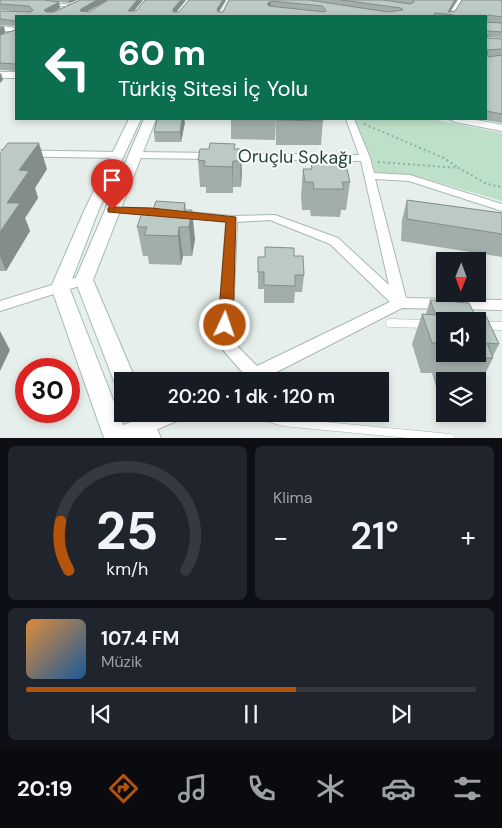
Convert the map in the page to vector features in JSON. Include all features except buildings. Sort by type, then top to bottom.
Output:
[{"type":"street","points":[[451,15],[460,0]]},
{"type":"street","points":[[35,2],[76,4]]},
{"type":"street","points":[[58,13],[76,4]]},
{"type":"street","points":[[0,28],[15,31]]},
{"type":"street","points":[[0,40],[15,32]]},
{"type":"street","points":[[116,438],[60,287],[92,209],[135,120]]},
{"type":"street","points":[[122,372],[84,280],[150,120]]},
{"type":"street","points":[[350,120],[365,159],[400,303]]},
{"type":"street","points":[[463,120],[502,128]]},
{"type":"street","points":[[0,153],[136,155]]},
{"type":"street","name":"Oruçlu Sokağı","points":[[136,155],[365,159]]},
{"type":"street","points":[[369,176],[410,178],[502,208]]},
{"type":"street","points":[[92,209],[151,211],[232,219],[270,217],[334,241],[400,303]]},
{"type":"street","points":[[232,219],[224,343],[252,372]]},
{"type":"street","points":[[0,306],[84,280]]},
{"type":"street","points":[[261,372],[400,303],[502,305]]},
{"type":"street","points":[[120,438],[144,426]]},
{"type":"lane","points":[[390,323],[436,324]]},
{"type":"lane","points":[[486,325],[502,326]]},
{"type":"lane","points":[[283,422],[450,438]]},
{"type":"path","points":[[362,123],[444,158],[488,184],[502,187]]},
{"type":"path","points":[[365,159],[459,168]]},
{"type":"green space","points":[[355,120],[436,120],[502,133],[502,201],[413,175],[371,172]]},
{"type":"route","points":[[112,210],[151,211],[232,219],[225,325]]}]
